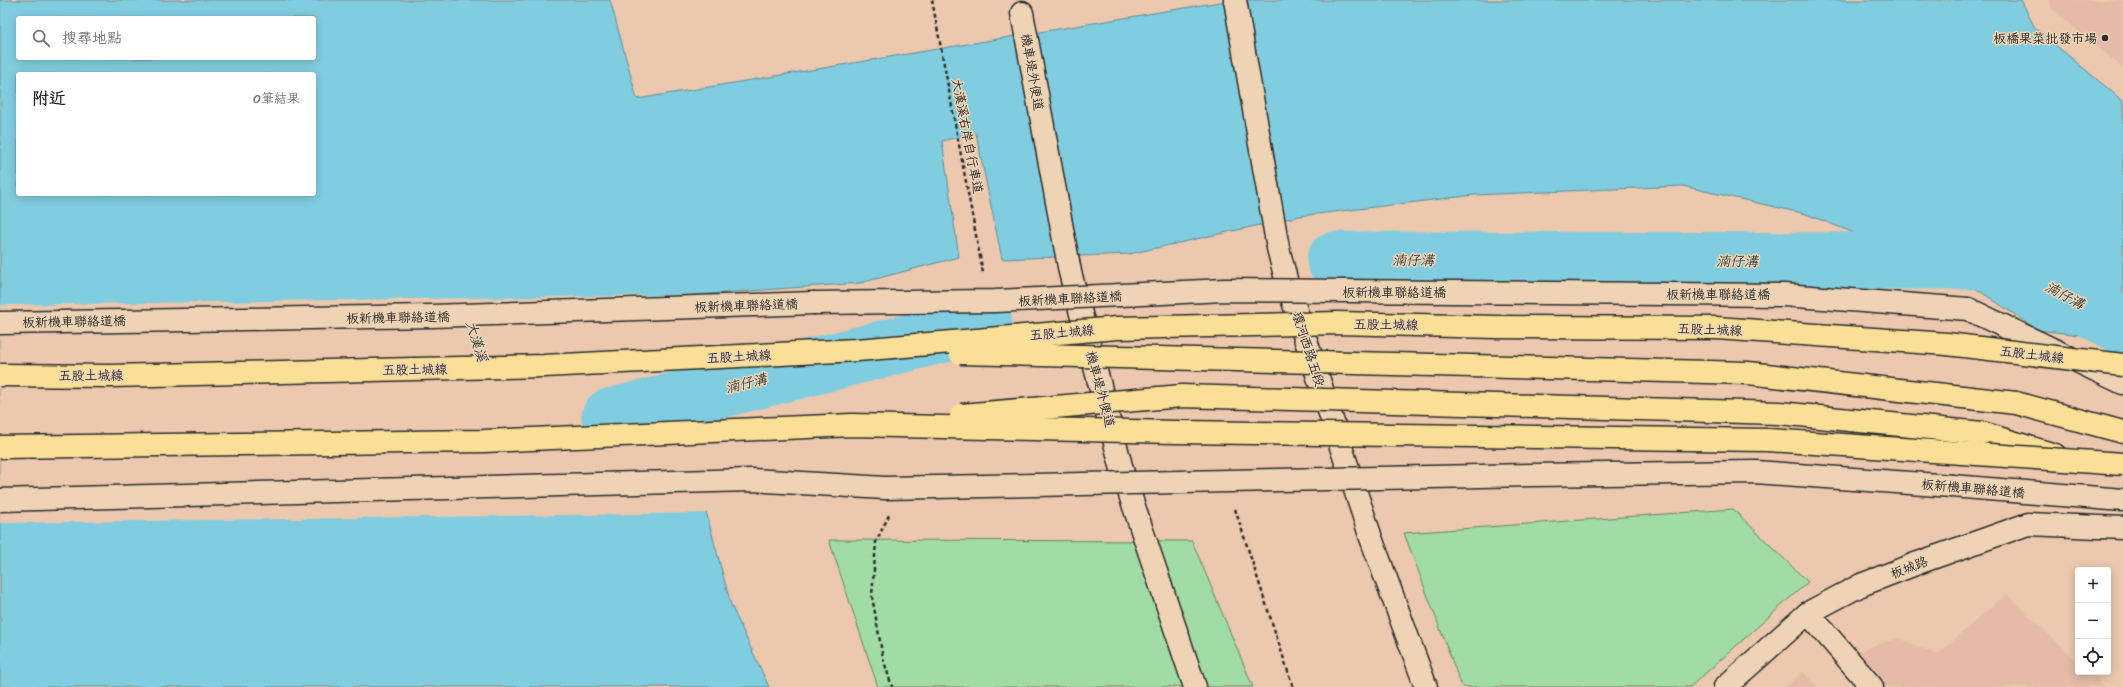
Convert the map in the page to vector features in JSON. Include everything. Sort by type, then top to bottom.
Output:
[{"type":"highway","name":"五股土城線","points":[[0,375],[110,376],[544,366],[857,350],[1117,328],[1338,323],[1495,327],[1716,328],[1947,344],[2123,365]]},
{"type":"highway","points":[[857,350],[1748,373],[2016,403],[2123,432]]},
{"type":"highway","points":[[0,447],[484,441],[852,425],[1182,396],[1779,413],[1982,433],[2123,475]]},
{"type":"highway","points":[[852,425],[1168,432],[1768,440],[2123,464]]},
{"type":"street","name":"環河西路五段","points":[[1235,0],[1278,248],[1287,283],[1371,538],[1426,687]]},
{"type":"street","name":"機車堤外便道","points":[[1022,13],[1070,272],[1124,477],[1195,687]]},
{"type":"street","name":"板新機車聯絡道橋","points":[[0,323],[432,316],[805,303],[995,301],[1225,290],[1784,295],[1968,309],[2123,383]]},
{"type":"street","name":"板新機車聯絡道橋","points":[[0,500],[750,480],[885,488],[1531,474],[1755,472],[2123,500]]},
{"type":"street","name":"板城路","points":[[1725,687],[1808,613],[1861,585],[2028,524],[2123,528]]},
{"type":"street","points":[[1808,613],[1872,687]]},
{"type":"path","name":"大漢溪右岸自行車道","points":[[932,0],[984,276]]},
{"type":"shaded area","name":"板橋果菜批發市場","points":[[2050,0],[2123,0],[2123,68],[2052,9]]},
{"type":"shaded area","points":[[2006,594],[2075,659],[2075,675],[2092,675],[2105,687],[1886,687],[1855,652],[1899,638],[1937,655]]},
{"type":"shaded area","points":[[1803,672],[1817,687],[1785,687]]},
{"type":"green space","points":[[1733,509],[1808,582],[1690,687],[1462,687],[1404,533]]},
{"type":"green space","points":[[829,540],[1192,541],[1253,687],[878,687]]},
{"type":"water","name":"大漢溪","points":[[0,0],[610,0],[637,99],[1232,0],[2021,0],[2035,28],[2123,101],[2123,340],[2038,330],[1948,270],[1806,214],[1683,186],[1474,195],[1300,216],[1129,254],[1002,259],[976,133],[942,141],[959,257],[860,283],[679,296],[677,307],[694,467],[731,605],[769,687],[0,687]]},
{"type":"pier","points":[[747,294],[681,297],[679,307],[696,466],[709,513],[0,523],[0,305]]},
{"type":"waterway","name":"湳仔溝","points":[[1335,260],[2001,261],[2123,326]]},
{"type":"waterway","name":"湳仔溝","points":[[610,417],[984,324]]},
{"type":"place","name":"板橋果菜批發市場","points":[[2105,38]]}]
